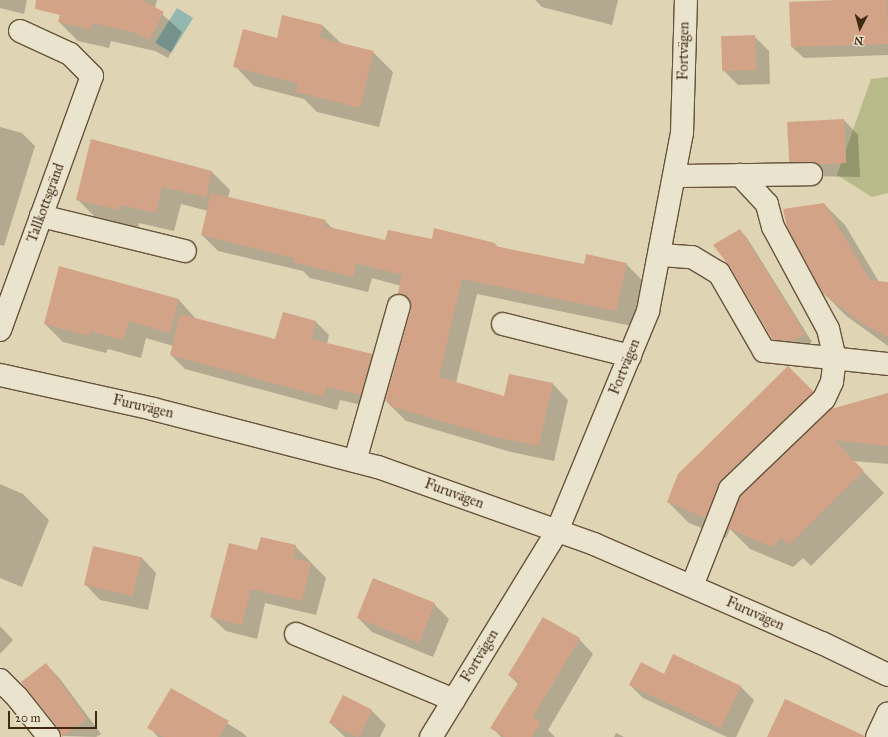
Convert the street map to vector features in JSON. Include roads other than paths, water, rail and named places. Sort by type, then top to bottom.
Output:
[{"type":"street","name":"Fortvägen","points":[[431,737],[557,531],[648,311],[661,255],[682,133],[686,0]]},
{"type":"street","name":"Tallkottsgränd","points":[[0,330],[92,76],[70,54],[20,31]]},
{"type":"street","points":[[675,176],[810,174]]},
{"type":"street","points":[[692,586],[730,489],[824,399],[832,382],[835,359],[828,330],[773,227],[767,204],[740,175]]},
{"type":"street","points":[[41,216],[184,251]]},
{"type":"street","points":[[661,255],[692,257],[719,273],[764,351],[888,364]]},
{"type":"street","points":[[355,461],[399,306]]},
{"type":"street","points":[[503,324],[630,356]]},
{"type":"street","name":"Furuvägen","points":[[0,375],[152,409],[378,467],[594,544],[692,586],[888,675]]},
{"type":"street","points":[[296,634],[454,700]]},
{"type":"street","points":[[0,680],[17,697],[49,737]]},
{"type":"street","points":[[877,737],[888,713]]},
{"type":"water","points":[[177,8],[193,18],[171,53],[155,43]]}]
